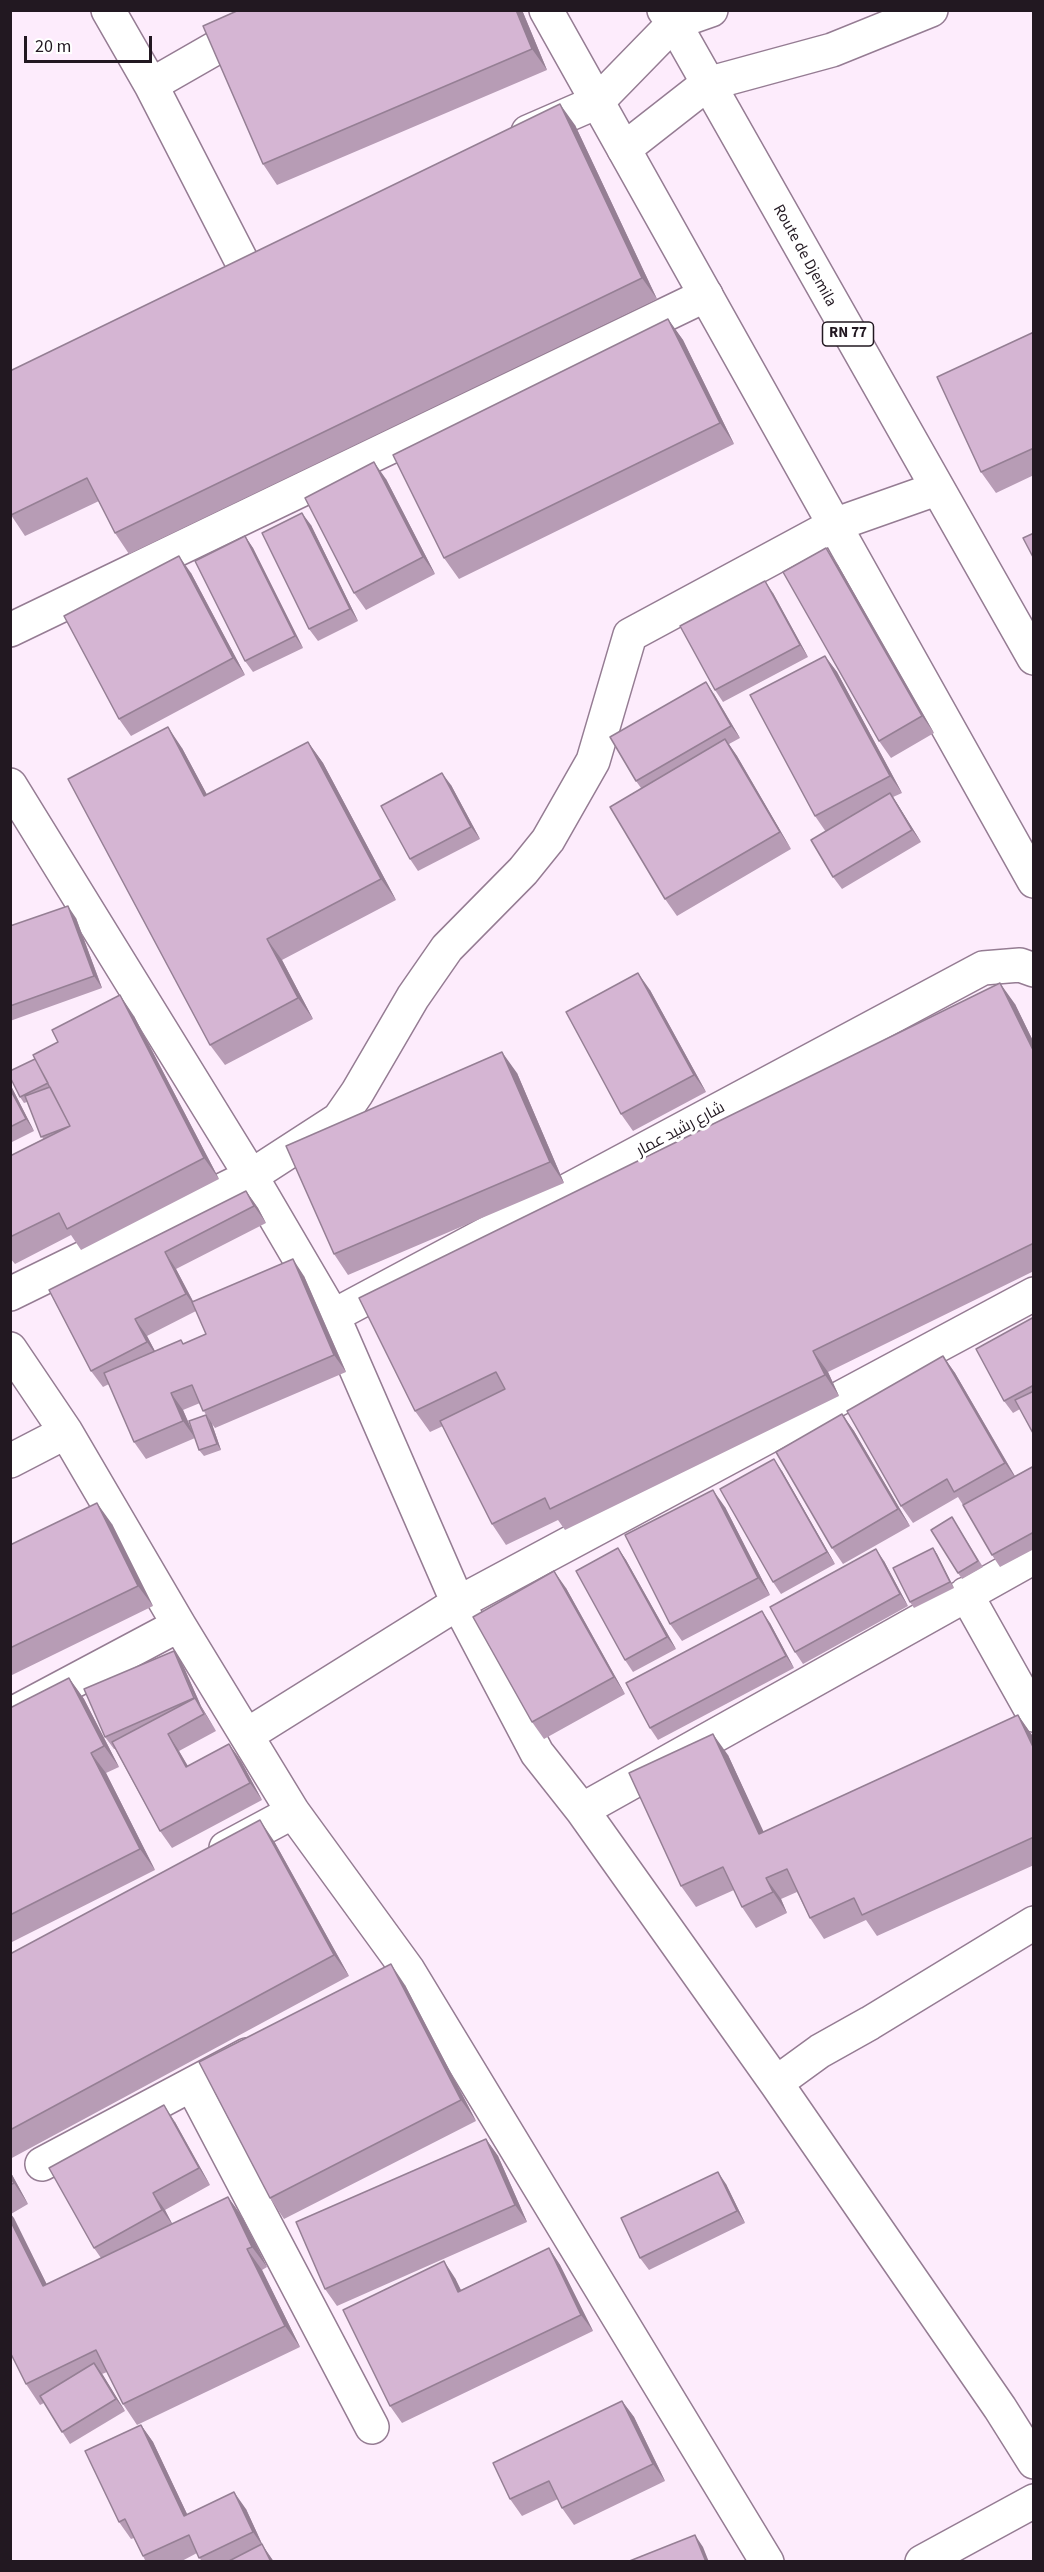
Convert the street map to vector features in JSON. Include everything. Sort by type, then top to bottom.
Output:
[{"type":"street","points":[[108,10],[151,85],[241,260]]},
{"type":"street","points":[[151,85],[282,10]]},
{"type":"street","points":[[546,10],[1034,881]]},
{"type":"street","points":[[500,145],[597,102],[669,17],[711,10]]},
{"type":"street","points":[[624,149],[707,84],[832,50],[931,10]]},
{"type":"street","name":"Route de Djemila","points":[[669,17],[1034,658]]},
{"type":"street","points":[[209,276],[273,246]]},
{"type":"street","points":[[10,630],[706,295]]},
{"type":"street","points":[[10,1294],[251,1176],[339,1119],[413,997],[447,948],[524,872],[548,840],[593,760],[630,635],[834,525],[936,489]]},
{"type":"street","points":[[11,786],[251,1176],[333,1316],[458,1603],[537,1753],[582,1810],[777,2083],[1000,2408],[1034,2462]]},
{"type":"street","name":"شارع رشيد عمار","points":[[333,1316],[983,968],[1020,965],[1034,970]]},
{"type":"street","points":[[247,1735],[458,1603],[1034,1294]]},
{"type":"street","points":[[10,1349],[66,1432],[179,1625],[294,1812],[408,1970],[767,2562]]},
{"type":"street","points":[[10,1461],[66,1432]]},
{"type":"street","points":[[582,1810],[1034,1557]]},
{"type":"street","points":[[966,1594],[1034,1715]]},
{"type":"street","points":[[10,1715],[179,1625]]},
{"type":"street","points":[[199,1862],[294,1812]]},
{"type":"street","points":[[777,2083],[820,2051],[1034,1923]]},
{"type":"street","points":[[377,1987],[408,1970]]},
{"type":"street","points":[[42,2164],[274,2041]]},
{"type":"street","points":[[192,2085],[372,2427]]},
{"type":"street","points":[[922,2562],[1034,2501]]},
{"type":"building","points":[[239,10],[516,10],[532,49],[263,164],[203,26]]},
{"type":"building","points":[[560,104],[642,278],[115,533],[87,478],[11,515],[10,371]]},
{"type":"building","points":[[668,319],[720,423],[444,558],[393,455]]},
{"type":"building","points":[[1034,332],[1034,448],[981,472],[937,377]]},
{"type":"building","points":[[374,462],[423,557],[354,593],[305,498]]},
{"type":"building","points":[[302,513],[350,609],[309,629],[262,533]]},
{"type":"building","points":[[1034,533],[1034,559],[1023,538]]},
{"type":"building","points":[[245,536],[295,636],[245,661],[195,561]]},
{"type":"building","points":[[826,548],[922,716],[879,741],[783,572]]},
{"type":"building","points":[[179,556],[233,658],[119,719],[64,616]]},
{"type":"building","points":[[765,581],[800,645],[715,690],[680,626]]},
{"type":"building","points":[[825,656],[890,776],[815,816],[750,695]]},
{"type":"building","points":[[706,682],[731,726],[636,781],[610,737]]},
{"type":"building","points":[[168,727],[204,796],[308,742],[381,879],[267,939],[298,998],[210,1045],[68,779]]},
{"type":"building","points":[[725,739],[780,832],[665,899],[610,807]]},
{"type":"building","points":[[442,773],[471,827],[410,859],[381,806]]},
{"type":"building","points":[[890,793],[912,830],[833,877],[811,840]]},
{"type":"building","points":[[68,906],[94,976],[10,1006],[10,926]]},
{"type":"building","points":[[638,973],[694,1075],[621,1114],[566,1012]]},
{"type":"building","points":[[1000,983],[1034,1052],[1034,1243],[813,1351],[825,1375],[550,1509],[545,1498],[492,1524],[440,1421],[505,1389],[496,1372],[415,1411],[359,1298]]},
{"type":"building","points":[[120,995],[204,1158],[67,1229],[59,1213],[10,1237],[10,1156],[70,1126],[33,1055],[58,1042],[52,1030]]},
{"type":"building","points":[[502,1052],[550,1162],[334,1254],[286,1146]]},
{"type":"building","points":[[35,1059],[48,1083],[20,1097],[10,1077],[10,1071]]},
{"type":"building","points":[[50,1087],[70,1126],[41,1137],[25,1096]]},
{"type":"building","points":[[10,1089],[26,1119],[10,1127]]},
{"type":"building","points":[[246,1191],[254,1206],[165,1252],[186,1294],[135,1319],[147,1342],[91,1371],[49,1290]]},
{"type":"building","points":[[293,1259],[334,1355],[203,1411],[192,1385],[171,1393],[183,1421],[134,1442],[104,1373],[181,1340],[183,1344],[206,1334],[192,1302]]},
{"type":"building","points":[[1034,1317],[1034,1385],[1004,1401],[976,1349]]},
{"type":"building","points":[[943,1356],[1005,1463],[954,1492],[947,1479],[901,1506],[847,1411]]},
{"type":"building","points":[[1034,1391],[1034,1435],[1015,1400]]},
{"type":"building","points":[[842,1414],[898,1509],[832,1548],[776,1452]]},
{"type":"building","points":[[206,1415],[217,1444],[199,1450],[189,1421]]},
{"type":"building","points":[[774,1459],[827,1552],[773,1582],[720,1489]]},
{"type":"building","points":[[1034,1466],[1034,1532],[992,1555],[963,1505]]},
{"type":"building","points":[[713,1490],[758,1578],[670,1624],[625,1535]]},
{"type":"building","points":[[97,1503],[138,1586],[10,1648],[10,1545]]},
{"type":"building","points":[[952,1517],[978,1561],[958,1573],[931,1530]]},
{"type":"building","points":[[618,1548],[667,1637],[625,1660],[576,1571]]},
{"type":"building","points":[[933,1548],[950,1582],[910,1602],[893,1568]]},
{"type":"building","points":[[876,1549],[900,1594],[795,1652],[770,1607]]},
{"type":"building","points":[[554,1571],[614,1677],[532,1722],[473,1617]]},
{"type":"building","points":[[762,1611],[786,1656],[650,1728],[626,1683]]},
{"type":"building","points":[[174,1651],[194,1698],[105,1737],[84,1689]]},
{"type":"building","points":[[69,1678],[104,1746],[91,1753],[140,1849],[10,1915],[10,1708]]},
{"type":"building","points":[[195,1698],[204,1714],[168,1734],[186,1767],[229,1744],[250,1783],[160,1831],[112,1742]]},
{"type":"building","points":[[1018,1715],[1034,1749],[1034,1837],[862,1915],[854,1898],[810,1918],[787,1869],[766,1878],[773,1892],[742,1907],[723,1867],[681,1886],[629,1773],[713,1734],[759,1834]]},
{"type":"building","points":[[260,1820],[334,1955],[10,2130],[10,1954]]},
{"type":"building","points":[[391,1964],[461,2100],[270,2198],[199,2062]]},
{"type":"building","points":[[164,2105],[199,2168],[153,2193],[162,2210],[94,2248],[49,2168]]},
{"type":"building","points":[[486,2139],[515,2205],[325,2289],[296,2222]]},
{"type":"building","points":[[718,2172],[737,2211],[640,2258],[621,2218]]},
{"type":"building","points":[[228,2197],[252,2247],[247,2249],[285,2326],[123,2404],[96,2350],[26,2384],[10,2352],[10,2220],[43,2286]]},
{"type":"building","points":[[549,2248],[581,2315],[390,2406],[343,2310],[444,2261],[458,2292]]},
{"type":"building","points":[[94,2363],[116,2399],[62,2432],[40,2396]]},
{"type":"building","points":[[622,2401],[653,2464],[562,2508],[549,2481],[510,2499],[493,2463]]},
{"type":"building","points":[[141,2425],[184,2516],[234,2492],[253,2532],[199,2558],[189,2535],[143,2556],[125,2519],[119,2522],[85,2451]]},
{"type":"building","points":[[695,2535],[706,2562],[627,2562]]},
{"type":"building","points":[[262,2544],[271,2562],[227,2562]]}]
